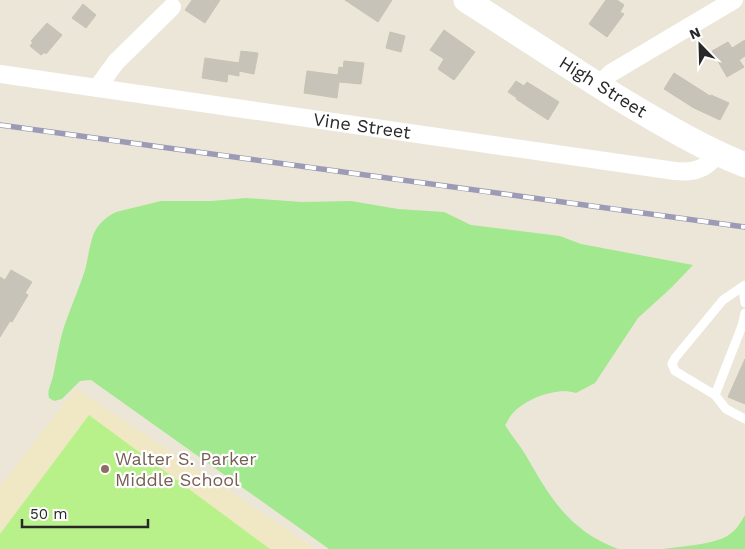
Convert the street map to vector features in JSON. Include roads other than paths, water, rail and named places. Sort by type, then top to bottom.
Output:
[{"type":"street","name":"High Street","points":[[466,0],[598,85],[666,126],[718,154],[745,165]]},
{"type":"street","points":[[598,85],[611,74],[734,0]]},
{"type":"street","points":[[97,88],[112,67],[172,6]]},
{"type":"street","name":"Vine Street","points":[[0,74],[675,171],[701,169],[709,165],[718,154]]},
{"type":"lane","points":[[744,286],[745,303]]},
{"type":"lane","points":[[744,286],[720,303],[673,362],[673,368],[676,372],[715,395],[726,409],[745,419]]},
{"type":"lane","points":[[715,395],[742,326],[745,313]]},
{"type":"railway","points":[[0,125],[745,227]]},
{"type":"place","name":"Walter S. Parker Middle School","points":[[105,469]]}]
